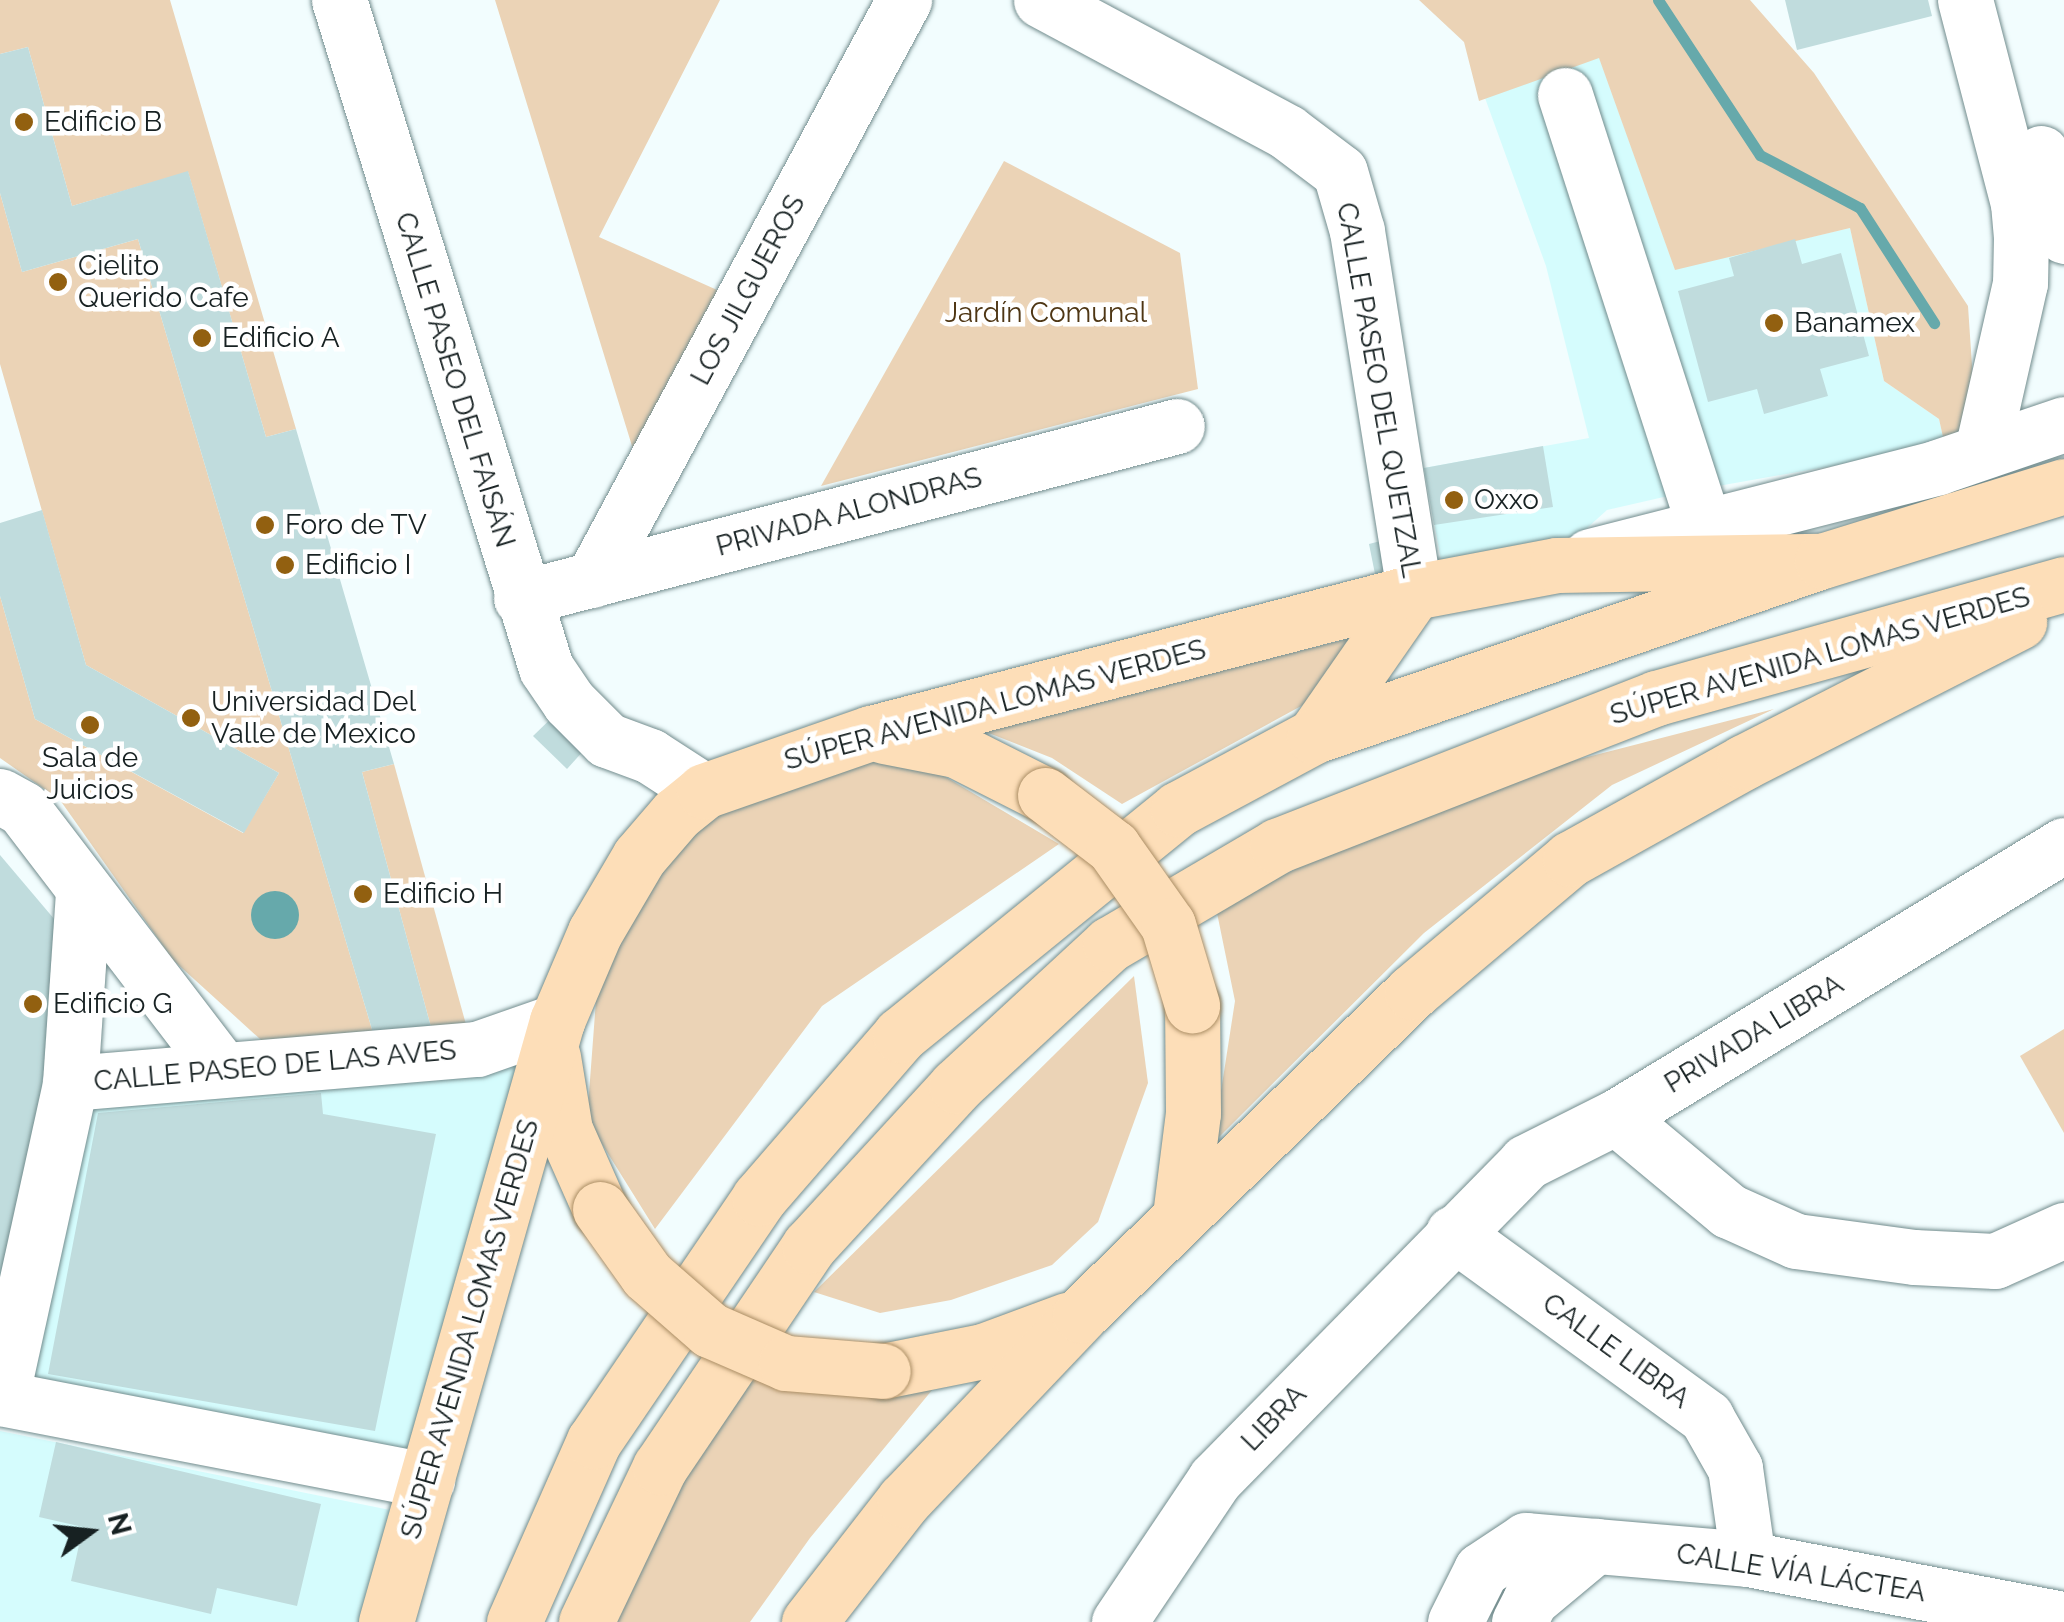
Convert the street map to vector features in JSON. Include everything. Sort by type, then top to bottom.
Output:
[{"type":"main road","name":"SÚPER AVENIDA LOMAS VERDES","points":[[514,1622],[594,1442],[759,1198],[900,1035],[1178,809],[1314,736],[1822,561],[2064,486]]},
{"type":"main road","name":"SÚPER AVENIDA LOMAS VERDES","points":[[386,1622],[554,1033],[594,932],[639,857],[690,803],[871,733],[1414,592],[1557,565],[1822,561]]},
{"type":"main road","name":"SÚPER AVENIDA LOMAS VERDES","points":[[586,1622],[660,1467],[809,1246],[956,1086],[1110,944],[1278,846],[1656,698],[2064,584]]},
{"type":"main road","points":[[1314,736],[1414,592]]},
{"type":"main road","name":"SÚPER AVENIDA LOMAS VERDES","points":[[810,1622],[904,1500],[1080,1316],[1412,992],[1570,860],[1744,762],[2064,599]]},
{"type":"main road","points":[[871,733],[956,750],[1045,794],[1113,847],[1168,925],[1192,1006],[1193,1113],[1180,1216]]},
{"type":"main road","points":[[554,1033],[564,1130],[600,1209],[647,1275],[710,1330],[786,1363],[883,1372],[984,1351],[1080,1316]]},
{"type":"street","name":"CALLE PASEO DEL FAISÁN","points":[[339,0],[521,598],[546,668],[569,702],[607,740],[650,756],[690,803]]},
{"type":"street","name":"LOS JILGUEROS","points":[[592,580],[904,0]]},
{"type":"street","name":"CALLE PASEO DEL QUETZAL","points":[[1041,0],[1287,132],[1340,172],[1357,231],[1414,592]]},
{"type":"street","points":[[1121,0],[1148,58]]},
{"type":"street","points":[[1965,0],[2011,108],[2044,209],[2020,283],[1982,450]]},
{"type":"street","points":[[2002,0],[2011,108]]},
{"type":"street","points":[[1565,94],[1704,525]]},
{"type":"street","points":[[1557,565],[1938,467],[2064,424]]},
{"type":"street","name":"PRIVADA ALONDRAS","points":[[521,598],[1177,426]]},
{"type":"street","points":[[0,796],[23,808],[205,1048]]},
{"type":"street","name":"PRIVADA LIBRA","points":[[1453,1232],[1526,1162],[1616,1117],[2064,846]]},
{"type":"street","points":[[83,890],[89,1081]]},
{"type":"street","name":"CALLE PASEO DE LAS AVES","points":[[0,1398],[89,1081],[205,1048],[477,1049],[554,1033]]},
{"type":"street","points":[[1616,1117],[1729,1212],[1796,1241],[1914,1257],[1995,1261],[2064,1230]]},
{"type":"street","name":"CALLE LIBRA","points":[[1453,1232],[1706,1417],[1735,1468],[1748,1559]]},
{"type":"street","name":"LIBRA","points":[[1119,1622],[1216,1479],[1453,1232]]},
{"type":"street","points":[[0,1398],[428,1480]]},
{"type":"street","name":"CALLE VÍA LÁCTEA","points":[[1455,1622],[1481,1570],[1526,1540],[1748,1559],[1851,1601],[2064,1619]]},
{"type":"street","points":[[1519,1622],[1530,1600],[1595,1546]]},
{"type":"shaded area","points":[[1599,57],[1675,269],[1850,228],[1884,381],[1939,419],[1945,446],[1690,491],[1607,510],[1556,556],[1443,571],[1424,468],[1589,438],[1546,266],[1485,98]]},
{"type":"shaded area","points":[[531,1063],[421,1461],[18,1383],[71,1096]]},
{"type":"shaded area","points":[[0,1431],[400,1512],[368,1622],[0,1622]]},
{"type":"green space","points":[[0,0],[170,0],[296,429],[266,437],[188,172],[72,206],[28,47],[0,54]]},
{"type":"green space","points":[[495,0],[720,0],[599,237],[726,294],[636,459]]},
{"type":"green space","points":[[1419,0],[1750,0],[1814,73],[1968,306],[1977,440],[1945,446],[1939,419],[1884,381],[1850,228],[1675,270],[1599,58],[1479,101],[1464,42]]},
{"type":"green space","name":"Jardín Comunal","points":[[1004,161],[1180,253],[1198,389],[821,486]]},
{"type":"green space","points":[[0,193],[22,272],[138,239],[376,1043],[271,1049],[173,960],[60,800],[0,758],[0,596],[35,719],[243,833],[279,773],[86,665],[0,364]]},
{"type":"green space","points":[[1359,636],[1314,699],[1122,804],[1052,758],[981,730]]},
{"type":"green space","points":[[1774,709],[1612,785],[1424,933],[1213,1143],[1235,1001],[1216,908],[1336,849],[1502,779]]},
{"type":"green space","points":[[862,757],[944,776],[1059,844],[822,1006],[655,1229],[587,1120],[597,987],[655,863],[745,796]]},
{"type":"green space","points":[[394,764],[470,1039],[435,1042],[362,772]]},
{"type":"green space","points":[[1134,976],[1148,1083],[1098,1222],[1052,1265],[951,1300],[880,1313],[814,1292]]},
{"type":"green space","points":[[2064,1029],[2064,1133],[2020,1056]]},
{"type":"green space","points":[[733,1376],[942,1378],[810,1538],[750,1622],[602,1622]]},
{"type":"water","points":[[275,891],[292,898],[299,915],[292,932],[275,939],[258,932],[251,915],[258,898]]},
{"type":"building","points":[[1785,0],[1928,0],[1932,16],[1797,50]]},
{"type":"building","points":[[28,47],[72,206],[188,171],[266,437],[296,429],[394,764],[362,772],[435,1042],[376,1043],[138,239],[22,272],[0,193],[0,54]]},
{"type":"building","name":"Banamex","points":[[1795,239],[1802,264],[1841,253],[1869,356],[1820,369],[1828,396],[1764,414],[1757,389],[1708,402],[1678,291],[1734,276],[1729,258]]},
{"type":"building","points":[[1543,446],[1553,507],[1434,525],[1424,468]]},
{"type":"building","points":[[42,510],[86,665],[279,773],[244,833],[35,719],[0,596],[0,523]]},
{"type":"building","points":[[1404,535],[1378,589],[1369,544]]},
{"type":"building","points":[[564,706],[595,738],[567,769],[533,736]]},
{"type":"building","points":[[0,855],[55,920],[68,944],[0,1361]]},
{"type":"building","points":[[321,1093],[323,1114],[436,1134],[375,1431],[48,1374],[98,1113]]},
{"type":"building","points":[[56,1442],[321,1504],[297,1606],[217,1588],[211,1614],[71,1581],[83,1527],[39,1517]]},
{"type":"waterway","points":[[1658,0],[1760,155],[1860,208],[1934,323]]},
{"type":"place","name":"Edificio B","points":[[24,122]]},
{"type":"place","name":"Cielito Querido Cafe","points":[[58,282]]},
{"type":"place","name":"Banamex","points":[[1774,323]]},
{"type":"place","name":"Edificio A","points":[[202,338]]},
{"type":"place","name":"Oxxo","points":[[1454,500]]},
{"type":"place","name":"Foro de TV","points":[[265,525]]},
{"type":"place","name":"Edificio I","points":[[285,565]]},
{"type":"place","name":"Universidad Del Valle de Mexico","points":[[191,718]]},
{"type":"place","name":"Sala de Juicios","points":[[90,725]]},
{"type":"place","name":"Edificio H","points":[[363,894]]},
{"type":"place","name":"Edificio G","points":[[33,1004]]}]
